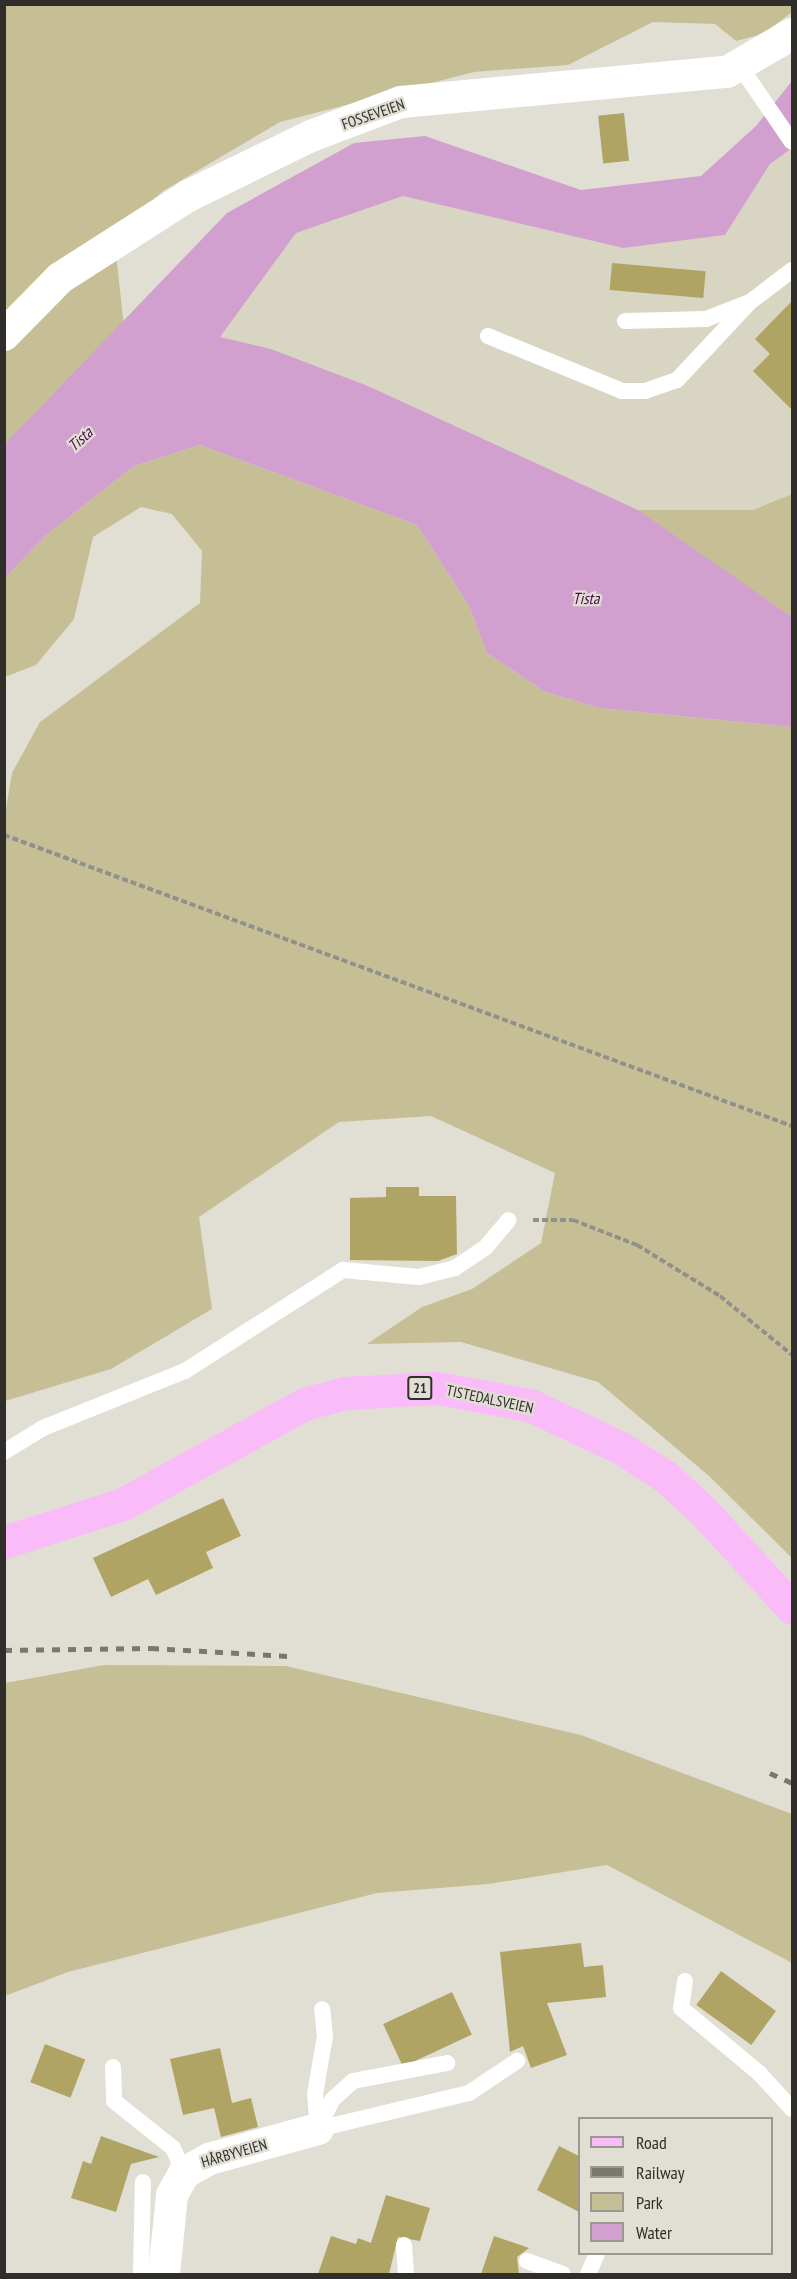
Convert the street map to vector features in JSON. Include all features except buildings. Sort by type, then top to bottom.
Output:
[{"type":"main road","name":"TISTEDALSVEIEN","points":[[4,1542],[123,1504],[304,1404],[383,1388],[437,1388],[530,1405],[623,1449],[666,1477],[704,1512],[792,1608]]},
{"type":"street","name":"FOSSEVEIEN","points":[[4,335],[60,278],[188,196],[310,136],[401,102],[727,72],[792,34]]},
{"type":"street","name":"HÅRBYVEIEN","points":[[164,2274],[172,2194],[184,2173],[209,2159],[318,2129]]},
{"type":"lane","points":[[739,64],[792,142]]},
{"type":"lane","points":[[488,336],[622,391],[645,392],[677,380],[750,302],[792,270]]},
{"type":"lane","points":[[625,321],[706,319],[750,302]]},
{"type":"lane","points":[[4,1452],[43,1428],[185,1371],[343,1270],[418,1277],[455,1268],[486,1247],[509,1220]]},
{"type":"lane","points":[[685,1981],[681,2008],[759,2073],[792,2109]]},
{"type":"lane","points":[[318,2129],[315,2094],[326,2036],[322,2009]]},
{"type":"lane","points":[[318,2129],[468,2093],[517,2061]]},
{"type":"lane","points":[[318,2129],[332,2100],[353,2080],[447,2063]]},
{"type":"lane","points":[[113,2067],[114,2101],[173,2148],[184,2173]]},
{"type":"lane","points":[[141,2274],[143,2182]]},
{"type":"lane","points":[[404,2246],[406,2274]]},
{"type":"lane","points":[[588,2274],[596,2255]]},
{"type":"lane","points":[[527,2260],[563,2274]]},
{"type":"path","points":[[4,836],[792,1126]]},
{"type":"path","points":[[509,1220],[573,1220],[637,1245],[720,1296],[792,1354]]},
{"type":"shaded area","points":[[792,148],[792,494],[753,510],[638,510],[368,386],[271,349],[219,338],[296,233],[403,196],[623,248],[725,235],[770,164]]},
{"type":"green space","points":[[5,5],[792,5],[792,12],[763,34],[736,41],[715,24],[653,22],[568,65],[474,72],[280,122],[163,191],[114,236],[126,345],[5,455]]},
{"type":"green space","points":[[200,445],[417,525],[469,606],[487,653],[545,692],[600,708],[792,727],[792,1558],[709,1476],[598,1382],[461,1342],[367,1344],[422,1307],[472,1289],[541,1243],[555,1173],[431,1116],[339,1122],[199,1217],[212,1309],[111,1369],[5,1401],[4,820],[12,773],[40,722],[200,603],[202,551],[172,514],[141,507],[93,537],[74,619],[36,665],[5,677],[5,578],[45,536],[134,466]]},
{"type":"green space","points":[[792,494],[792,622],[638,510],[753,510]]},
{"type":"green space","points":[[104,1665],[286,1666],[581,1735],[792,1814],[792,1963],[607,1865],[489,1884],[377,1893],[68,1972],[5,1996],[5,1683]]},
{"type":"water","name":"Tista","points":[[792,81],[792,148],[770,164],[725,235],[623,248],[403,196],[296,233],[220,337],[271,349],[368,386],[638,510],[792,617],[792,727],[600,708],[545,692],[487,653],[469,606],[417,525],[200,445],[134,466],[45,536],[5,578],[5,444],[227,213],[354,143],[425,136],[581,190],[701,176],[756,126]]},
{"type":"railway","points":[[4,1650],[151,1648],[288,1656]]},
{"type":"railway","points":[[770,1773],[792,1783]]}]
